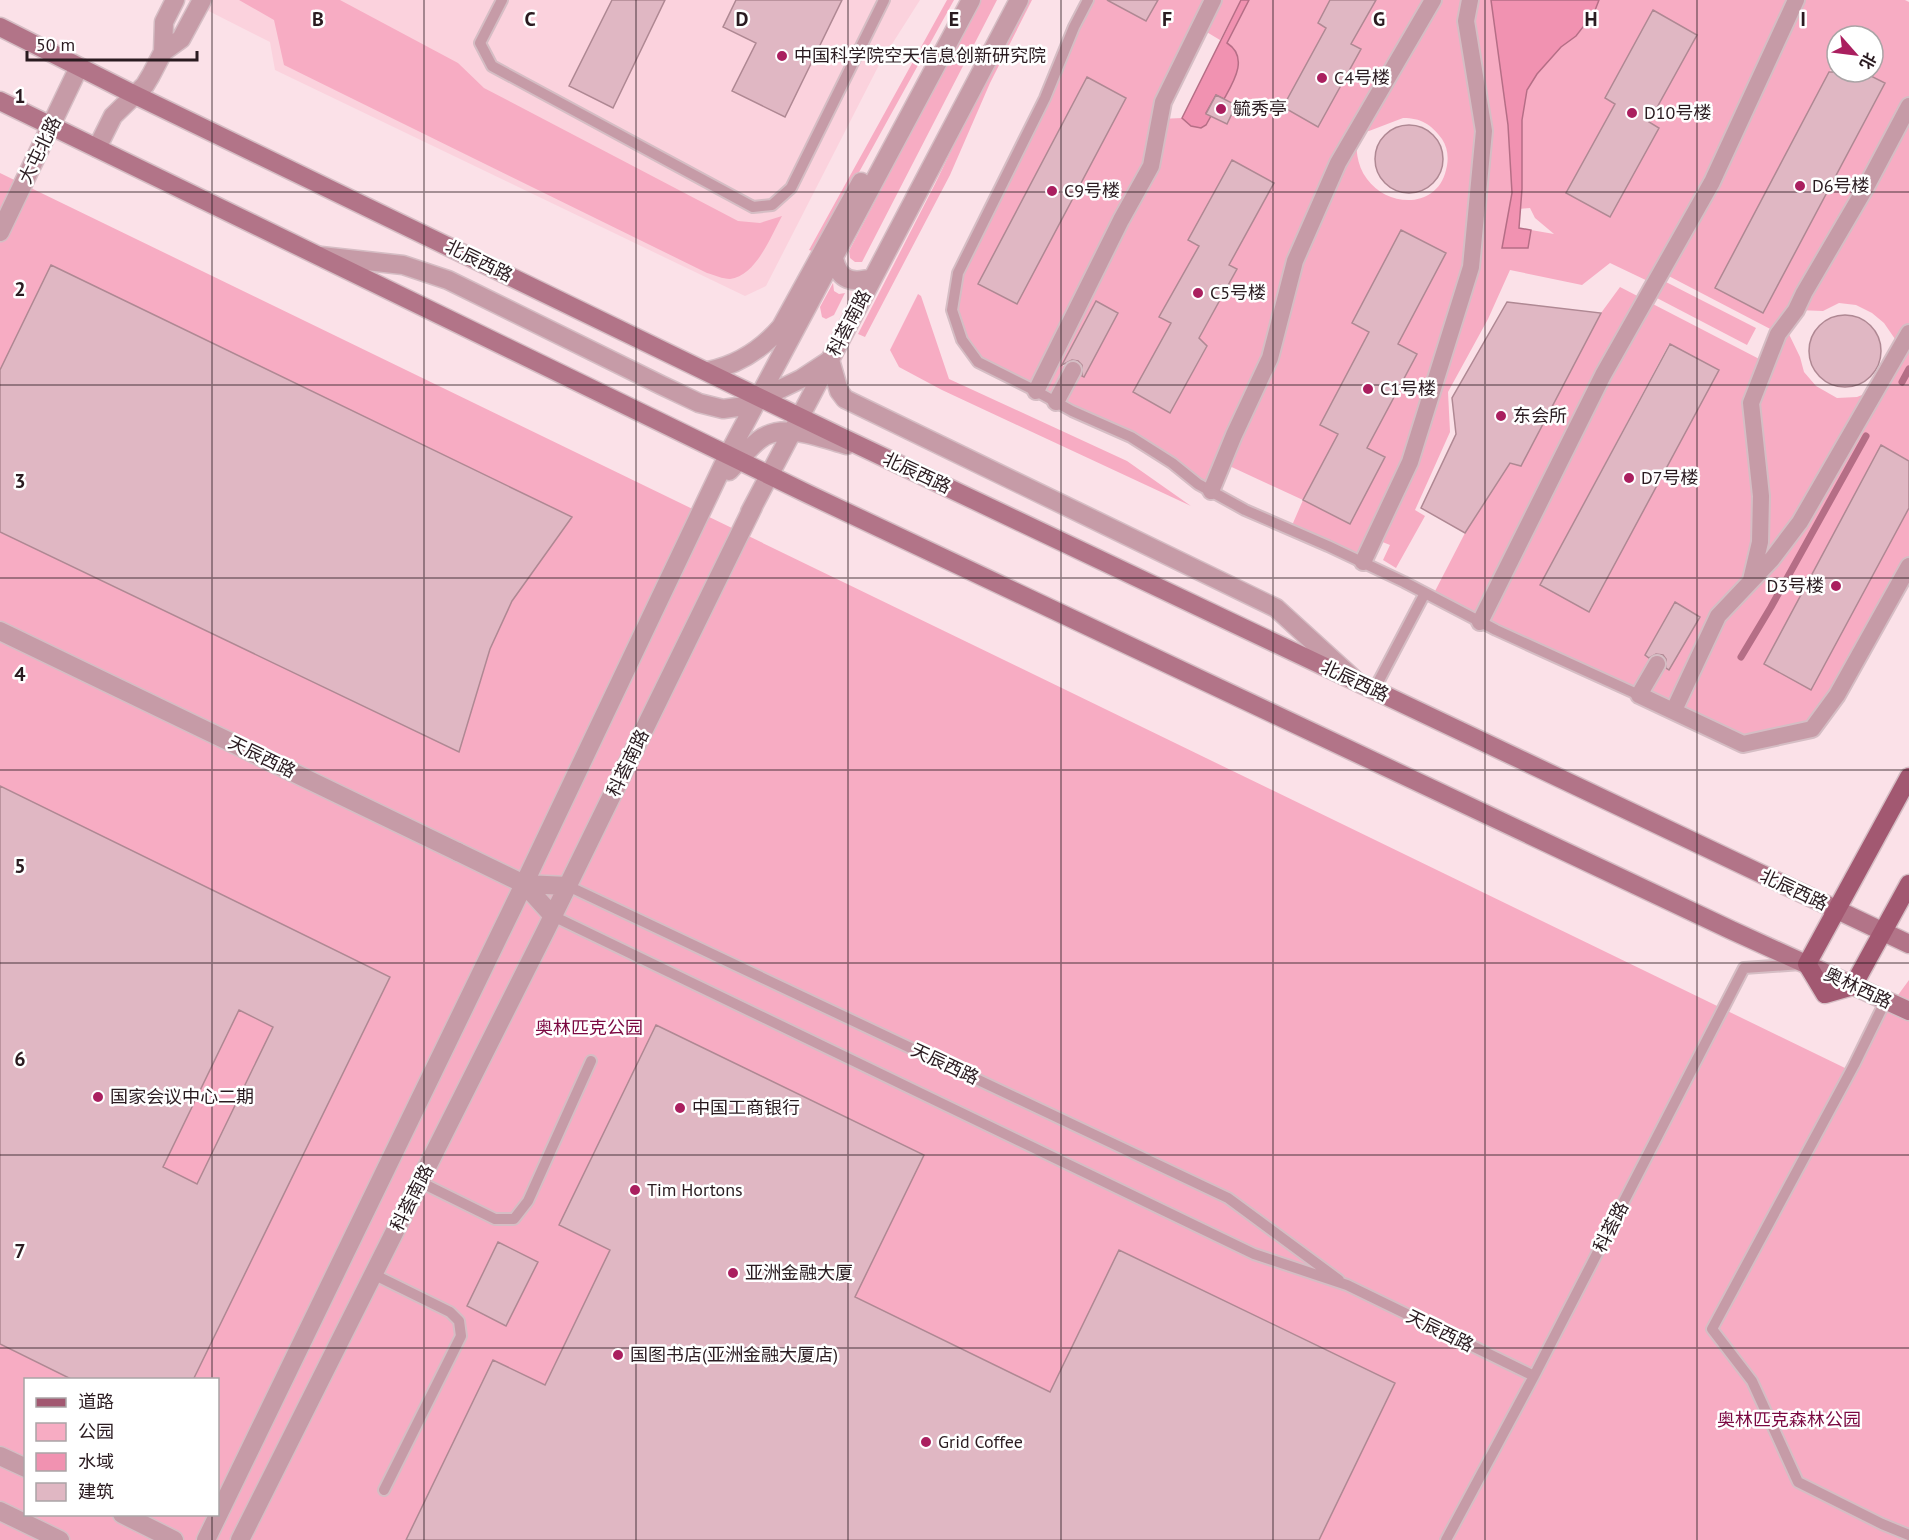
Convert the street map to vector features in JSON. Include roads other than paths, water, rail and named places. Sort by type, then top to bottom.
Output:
[{"type":"main road","name":"北辰西路","points":[[0,27],[874,453],[1837,910]]},
{"type":"main road","points":[[0,100],[769,475],[1807,964],[1825,994],[1853,986],[1909,884]]},
{"type":"main road","points":[[1807,964],[1909,777]]},
{"type":"main road","points":[[1837,910],[1909,944]]},
{"type":"main road","name":"奥林西路","points":[[1853,986],[1909,1011]]},
{"type":"street","points":[[163,52],[164,22],[175,0]]},
{"type":"street","points":[[97,148],[113,116],[145,85],[163,52],[181,39],[202,0]]},
{"type":"street","name":"科荟南路","points":[[710,492],[971,0]]},
{"type":"street","name":"科荟南路","points":[[240,1540],[568,886],[769,475],[1019,0]]},
{"type":"street","points":[[1036,391],[1150,166],[1163,102],[1213,0]]},
{"type":"street","points":[[1211,491],[1270,358],[1295,261],[1338,163],[1433,0]]},
{"type":"street","points":[[1363,562],[1410,462],[1471,267],[1484,131],[1466,21],[1470,0]]},
{"type":"street","points":[[1480,622],[1603,375],[1712,182],[1796,0]]},
{"type":"street","name":"大屯北路","points":[[0,232],[79,67]]},
{"type":"street","points":[[708,371],[728,367],[748,356],[770,340],[781,327],[897,116],[936,68]]},
{"type":"street","points":[[1751,580],[1760,542],[1761,496],[1751,403],[1778,333],[1796,310],[1909,106]]},
{"type":"street","points":[[317,255],[402,265],[448,280],[699,403],[723,409],[745,406],[801,379],[830,360],[839,391],[845,399],[1276,608],[1366,686]]},
{"type":"street","points":[[834,258],[838,272],[848,279],[858,281],[873,278]]},
{"type":"street","points":[[1674,710],[1718,616],[1772,559],[1800,522],[1909,333]]},
{"type":"street","points":[[1056,402],[1073,370]]},
{"type":"street","points":[[710,492],[760,438],[783,431],[812,435],[874,453]]},
{"type":"street","name":"科荟南路","points":[[219,1513],[713,488],[710,492]]},
{"type":"street","points":[[1657,664],[1639,695],[1743,744],[1812,729],[1838,695],[1909,566]]},
{"type":"street","name":"天辰西路","points":[[0,631],[524,884],[553,916]]},
{"type":"street","name":"天辰西路","points":[[524,884],[568,886]]},
{"type":"street","points":[[0,1456],[24,1467]]},
{"type":"street","points":[[0,1511],[60,1540]]},
{"type":"street","points":[[124,1516],[174,1540]]},
{"type":"street","name":"科荟南路","points":[[206,1540],[218,1516]]},
{"type":"lane","points":[[502,0],[480,43],[492,66],[753,207],[772,205],[791,188],[884,0]]},
{"type":"lane","points":[[1088,0],[1074,27],[1045,98],[958,273],[952,310],[962,340],[978,362],[1081,415],[1131,437],[1211,491],[1273,524],[1363,562],[1480,622],[1639,695]]},
{"type":"lane","points":[[1366,686],[1425,593]]},
{"type":"lane","name":"天辰西路","points":[[568,886],[1228,1198],[1347,1285]]},
{"type":"lane","name":"天辰西路","points":[[553,916],[1254,1254],[1347,1285],[1534,1376]]},
{"type":"lane","name":"科荟路","points":[[1446,1540],[1534,1376],[1744,968],[1807,964]]},
{"type":"lane","points":[[1881,1010],[1849,1075],[1712,1329],[1752,1381],[1798,1482],[1909,1535]]},
{"type":"lane","points":[[420,1182],[495,1219],[514,1219],[528,1201],[591,1061]]},
{"type":"lane","points":[[373,1274],[450,1312],[459,1321],[461,1336],[384,1490]]},
{"type":"water","points":[[1241,0],[1249,0],[1227,43],[1237,55],[1238,70],[1224,99],[1216,95],[1206,113],[1211,116],[1206,125],[1201,128],[1191,126],[1182,118]]},
{"type":"water","points":[[1491,0],[1599,0],[1594,13],[1576,36],[1561,47],[1537,74],[1527,90],[1522,120],[1522,189],[1519,228],[1531,230],[1528,248],[1502,248],[1512,193],[1508,125]]},
{"type":"waterway","points":[[1902,382],[1909,369]]},
{"type":"waterway","points":[[1741,657],[1866,436]]},
{"type":"place","name":"中国科学院空天信息创新研究院","points":[[782,56]]},
{"type":"place","name":"C4号楼","points":[[1322,78]]},
{"type":"place","name":"毓秀亭","points":[[1221,109]]},
{"type":"place","name":"D10号楼","points":[[1632,113]]},
{"type":"place","name":"D6号楼","points":[[1800,186]]},
{"type":"place","name":"C9号楼","points":[[1052,191]]},
{"type":"place","name":"C5号楼","points":[[1198,293]]},
{"type":"place","name":"C1号楼","points":[[1368,389]]},
{"type":"place","name":"东会所","points":[[1501,416]]},
{"type":"place","name":"D7号楼","points":[[1629,478]]},
{"type":"place","name":"D3号楼","points":[[1836,586]]},
{"type":"place","name":"国家会议中心二期","points":[[98,1097]]},
{"type":"place","name":"中国工商银行","points":[[680,1108]]},
{"type":"place","name":"Tim Hortons","points":[[635,1190]]},
{"type":"place","name":"亚洲金融大厦","points":[[733,1273]]},
{"type":"place","name":"国图书店(亚洲金融大厦店)","points":[[618,1355]]},
{"type":"place","name":"Grid Coffee","points":[[926,1442]]},
{"type":"park label","name":"奥林匹克公园","points":[[589,1028]]},
{"type":"park label","name":"奥林匹克森林公园","points":[[1789,1420]]}]
